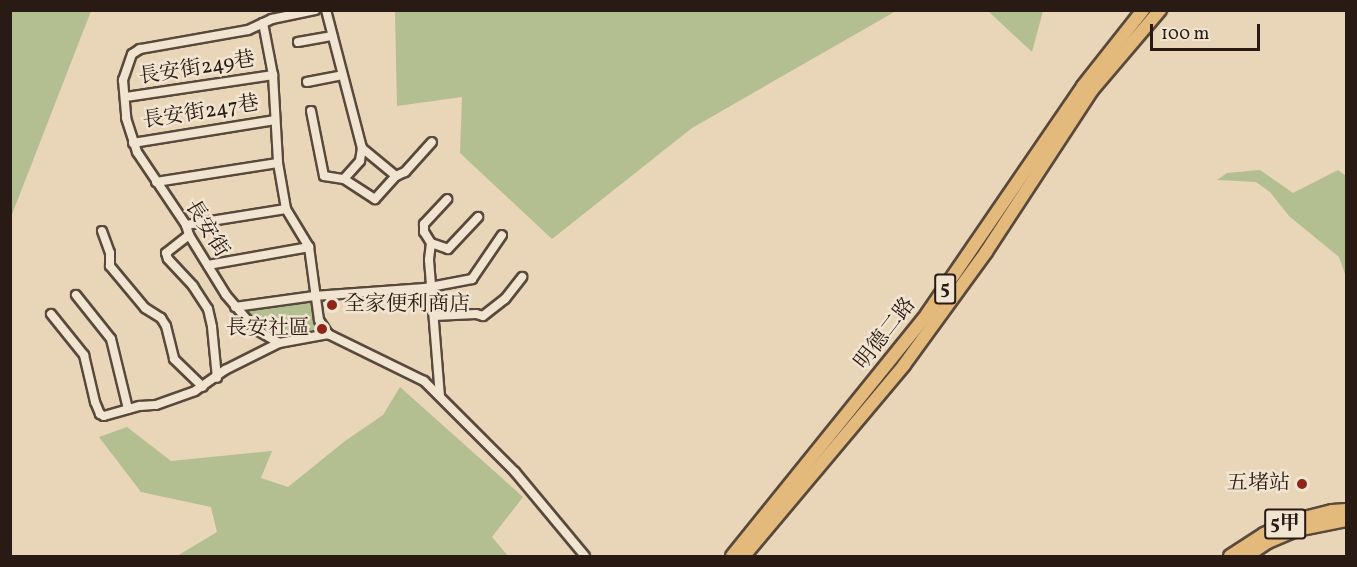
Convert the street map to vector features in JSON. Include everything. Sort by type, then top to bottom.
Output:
[{"type":"main road","name":"明德二路","points":[[732,556],[921,322],[1009,197],[1083,86],[1143,10]]},
{"type":"main road","name":"明德二路","points":[[744,556],[904,365],[986,252],[1092,90],[1158,13]]},
{"type":"main road","name":"5甲","points":[[1230,556],[1264,534],[1292,521],[1332,511],[1347,510]]},
{"type":"main road","name":"5甲","points":[[1247,556],[1269,542],[1296,530],[1347,520]]},
{"type":"street","points":[[315,10],[263,22],[273,75],[278,164],[286,209],[309,247],[319,320],[328,334],[424,381],[515,472],[585,556]]},
{"type":"street","points":[[327,10],[362,148],[360,161],[344,178]]},
{"type":"street","name":"長安街","points":[[263,22],[248,30],[140,49],[132,54],[123,80],[126,118],[133,142],[156,182],[186,225],[189,235],[235,307],[255,329],[279,343]]},
{"type":"street","points":[[298,42],[332,36]]},
{"type":"street","name":"長安街249巷","points":[[126,97],[273,75]]},
{"type":"street","points":[[307,82],[342,75]]},
{"type":"street","points":[[310,111],[324,176],[344,178],[375,199],[396,176],[405,172],[432,142]]},
{"type":"street","name":"長安街247巷","points":[[133,142],[276,120]]},
{"type":"street","points":[[362,148],[396,176]]},
{"type":"street","points":[[156,182],[278,164]]},
{"type":"street","points":[[440,396],[431,287],[431,243],[424,232],[424,224],[447,199]]},
{"type":"street","points":[[186,225],[286,209]]},
{"type":"street","points":[[431,243],[448,249],[478,217]]},
{"type":"street","points":[[102,231],[110,253],[110,266],[145,308],[161,318],[166,326],[174,359],[203,387]]},
{"type":"street","points":[[189,235],[166,253],[168,260],[193,286],[208,309],[217,378]]},
{"type":"street","points":[[235,307],[314,296],[431,287],[472,279],[502,235]]},
{"type":"street","points":[[208,265],[309,247]]},
{"type":"street","points":[[434,316],[476,314],[483,316],[505,299],[522,277]]},
{"type":"street","points":[[76,295],[111,339],[128,409]]},
{"type":"street","points":[[51,314],[84,355],[100,414],[104,416],[128,409],[156,405],[203,387],[225,370],[279,343],[328,334]]},
{"type":"green space","points":[[395,10],[896,11],[692,128],[552,239],[460,153],[462,97],[397,106]]},
{"type":"green space","points":[[10,11],[91,11],[11,217]]},
{"type":"green space","points":[[988,11],[1043,11],[1032,52]]},
{"type":"green space","points":[[1260,170],[1293,193],[1338,170],[1346,176],[1346,277],[1339,257],[1289,216],[1270,192],[1256,182],[1217,180],[1227,173]]},
{"type":"green space","points":[[314,301],[320,332],[280,339],[245,311]]},
{"type":"green space","points":[[400,387],[523,497],[492,537],[508,556],[177,556],[217,532],[211,507],[141,492],[99,437],[127,427],[171,461],[272,451],[261,478],[288,487],[345,441],[383,415]]},
{"type":"place","name":"全家便利商店","points":[[332,305]]},
{"type":"place","name":"長安社區","points":[[322,329]]},
{"type":"place","name":"五堵站","points":[[1302,484]]}]
